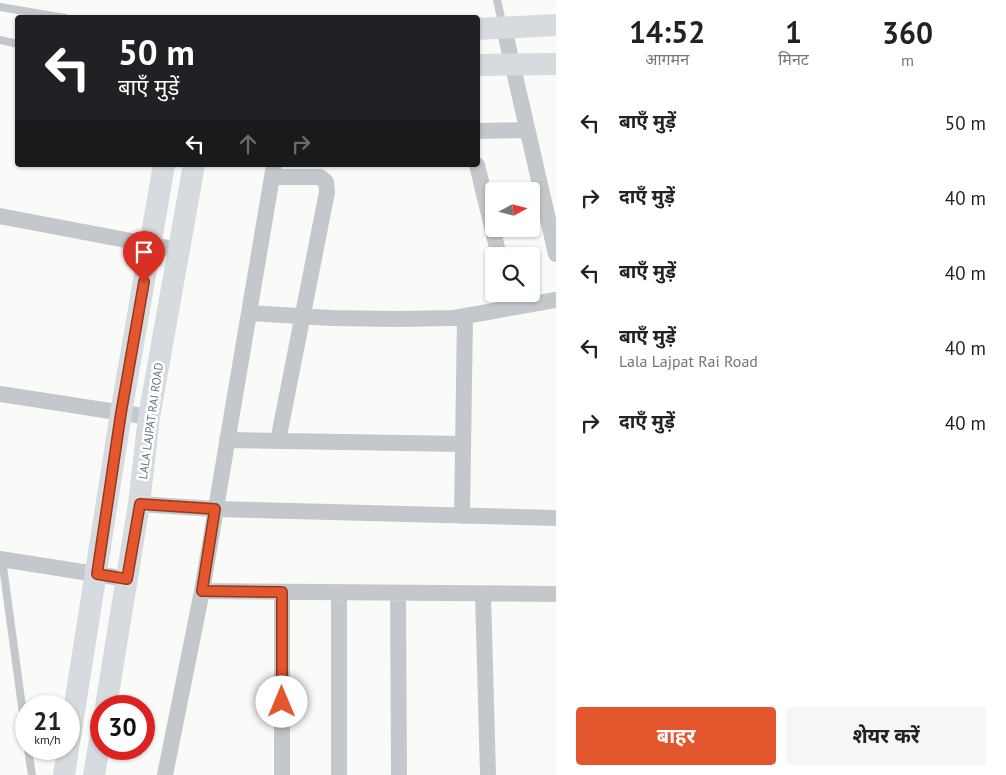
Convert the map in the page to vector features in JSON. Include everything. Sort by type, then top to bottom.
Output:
[{"type":"street","points":[[480,29],[556,25]]},
{"type":"street","points":[[504,28],[556,254]]},
{"type":"street","points":[[480,65],[556,64]]},
{"type":"street","points":[[480,131],[527,130]]},
{"type":"street","points":[[77,695],[121,413],[164,167]]},
{"type":"street","name":"LALA LAJPAT RAI ROAD","points":[[108,695],[140,504],[149,417],[194,167]]},
{"type":"street","points":[[477,167],[497,247]]},
{"type":"street","points":[[165,775],[202,591],[273,171],[320,177],[326,182],[327,192],[278,441]]},
{"type":"street","points":[[0,216],[179,250]]},
{"type":"street","points":[[540,300],[556,300]]},
{"type":"street","points":[[249,313],[397,319],[465,316],[507,302]]},
{"type":"street","points":[[462,516],[465,316]]},
{"type":"street","points":[[0,394],[149,417]]},
{"type":"street","points":[[227,440],[463,444]]},
{"type":"street","points":[[140,504],[215,509],[556,518]]},
{"type":"street","points":[[1,559],[127,579]]},
{"type":"street","points":[[202,591],[483,594],[555,597]]},
{"type":"street","points":[[282,592],[282,775]]},
{"type":"street","points":[[339,775],[340,592]]},
{"type":"street","points":[[398,593],[399,775]]},
{"type":"street","points":[[483,594],[488,775]]},
{"type":"street","points":[[64,775],[66,760]]},
{"type":"street","points":[[94,775],[97,760]]},
{"type":"lane","points":[[497,0],[504,28]]},
{"type":"lane","points":[[0,6],[49,15]]},
{"type":"lane","points":[[0,40],[15,43]]},
{"type":"lane","points":[[1,559],[20,695]]},
{"type":"lane","points":[[30,760],[32,775]]},
{"type":"route","points":[[144,282],[121,413],[97,574],[127,579],[140,504],[215,509],[202,591],[282,592],[282,702]]}]
